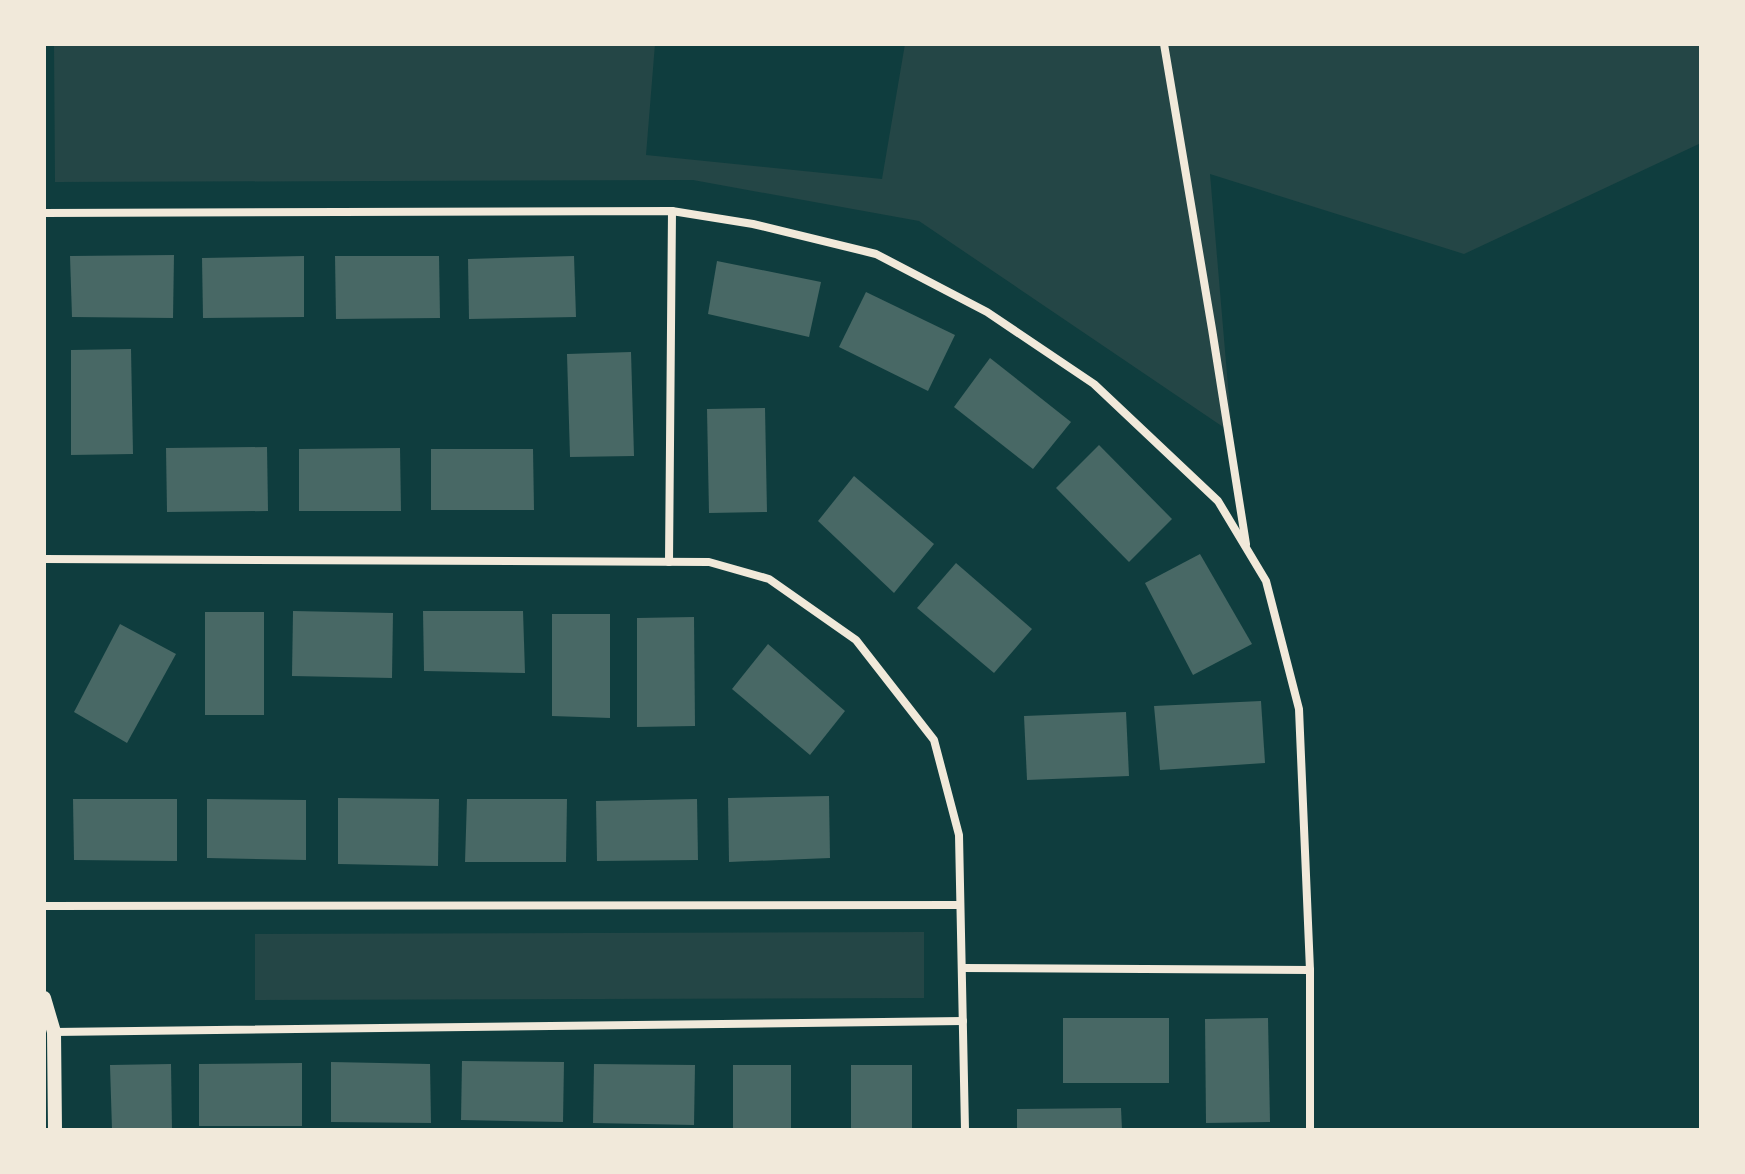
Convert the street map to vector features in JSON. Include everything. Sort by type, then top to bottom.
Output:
[{"type":"street","points":[[1164,44],[1247,549]]},
{"type":"street","points":[[669,562],[672,211]]},
{"type":"street","points":[[44,213],[672,211],[753,224],[876,254],[987,312],[1094,384],[1218,501],[1266,581],[1299,709],[1310,970],[1310,1130]]},
{"type":"street","points":[[44,559],[709,562],[769,579],[856,640],[934,740],[959,835],[965,1130]]},
{"type":"street","points":[[44,906],[960,905]]},
{"type":"street","points":[[962,968],[1310,970]]},
{"type":"street","points":[[44,998],[54,1032],[55,1130]]},
{"type":"street","points":[[54,1032],[963,1021]]},
{"type":"shaded area","points":[[54,44],[655,44],[646,155],[882,179],[905,44],[1701,44],[1701,143],[1464,254],[1210,174],[1232,433],[919,221],[693,180],[55,182]]},
{"type":"shaded area","points":[[924,932],[924,998],[255,1000],[255,934]]},
{"type":"building","points":[[174,255],[173,318],[72,317],[70,256]]},
{"type":"building","points":[[304,256],[304,317],[203,318],[202,258]]},
{"type":"building","points":[[335,256],[439,256],[440,318],[336,319]]},
{"type":"building","points":[[574,256],[576,317],[469,319],[468,259]]},
{"type":"building","points":[[717,261],[821,282],[809,337],[708,314]]},
{"type":"building","points":[[866,292],[955,335],[928,391],[839,347]]},
{"type":"building","points":[[131,349],[133,454],[71,455],[71,350]]},
{"type":"building","points":[[631,352],[634,456],[570,457],[567,354]]},
{"type":"building","points":[[990,358],[1071,422],[1033,469],[954,407]]},
{"type":"building","points":[[765,408],[767,512],[709,513],[707,409]]},
{"type":"building","points":[[1099,445],[1172,519],[1129,562],[1056,488]]},
{"type":"building","points":[[267,447],[268,511],[167,512],[166,448]]},
{"type":"building","points":[[400,448],[401,511],[299,511],[299,449]]},
{"type":"building","points":[[431,449],[533,449],[534,510],[431,510]]},
{"type":"building","points":[[854,476],[934,544],[894,593],[818,521]]},
{"type":"building","points":[[1200,554],[1252,644],[1193,675],[1145,583]]},
{"type":"building","points":[[956,563],[1032,629],[994,673],[917,608]]},
{"type":"building","points":[[293,611],[393,613],[392,678],[292,676]]},
{"type":"building","points":[[423,611],[523,611],[525,673],[424,671]]},
{"type":"building","points":[[205,612],[264,612],[264,715],[205,715]]},
{"type":"building","points":[[552,614],[610,614],[610,718],[552,716]]},
{"type":"building","points":[[694,617],[695,726],[637,727],[637,618]]},
{"type":"building","points":[[120,624],[176,654],[127,743],[74,712]]},
{"type":"building","points":[[768,644],[845,711],[810,755],[732,689]]},
{"type":"building","points":[[1261,701],[1265,763],[1160,770],[1154,706]]},
{"type":"building","points":[[1126,712],[1129,776],[1027,780],[1024,716]]},
{"type":"building","points":[[829,796],[830,858],[729,862],[728,798]]},
{"type":"building","points":[[338,798],[439,799],[438,866],[338,864]]},
{"type":"building","points":[[73,799],[177,799],[177,861],[74,860]]},
{"type":"building","points":[[207,799],[306,800],[306,860],[207,858]]},
{"type":"building","points":[[467,799],[567,799],[566,862],[465,862]]},
{"type":"building","points":[[697,799],[698,860],[597,861],[596,801]]},
{"type":"building","points":[[1063,1018],[1169,1018],[1169,1083],[1063,1083]]},
{"type":"building","points":[[1268,1018],[1270,1122],[1206,1123],[1205,1019]]},
{"type":"building","points":[[462,1061],[564,1062],[563,1122],[461,1120]]},
{"type":"building","points":[[331,1062],[430,1064],[431,1123],[331,1122]]},
{"type":"building","points":[[302,1063],[302,1126],[199,1126],[199,1064]]},
{"type":"building","points":[[171,1064],[172,1130],[112,1130],[110,1065]]},
{"type":"building","points":[[594,1064],[695,1065],[694,1125],[593,1123]]},
{"type":"building","points":[[733,1065],[791,1065],[791,1130],[733,1130]]},
{"type":"building","points":[[851,1065],[912,1065],[912,1130],[851,1130]]},
{"type":"building","points":[[1121,1108],[1122,1130],[1017,1130],[1017,1109]]}]
